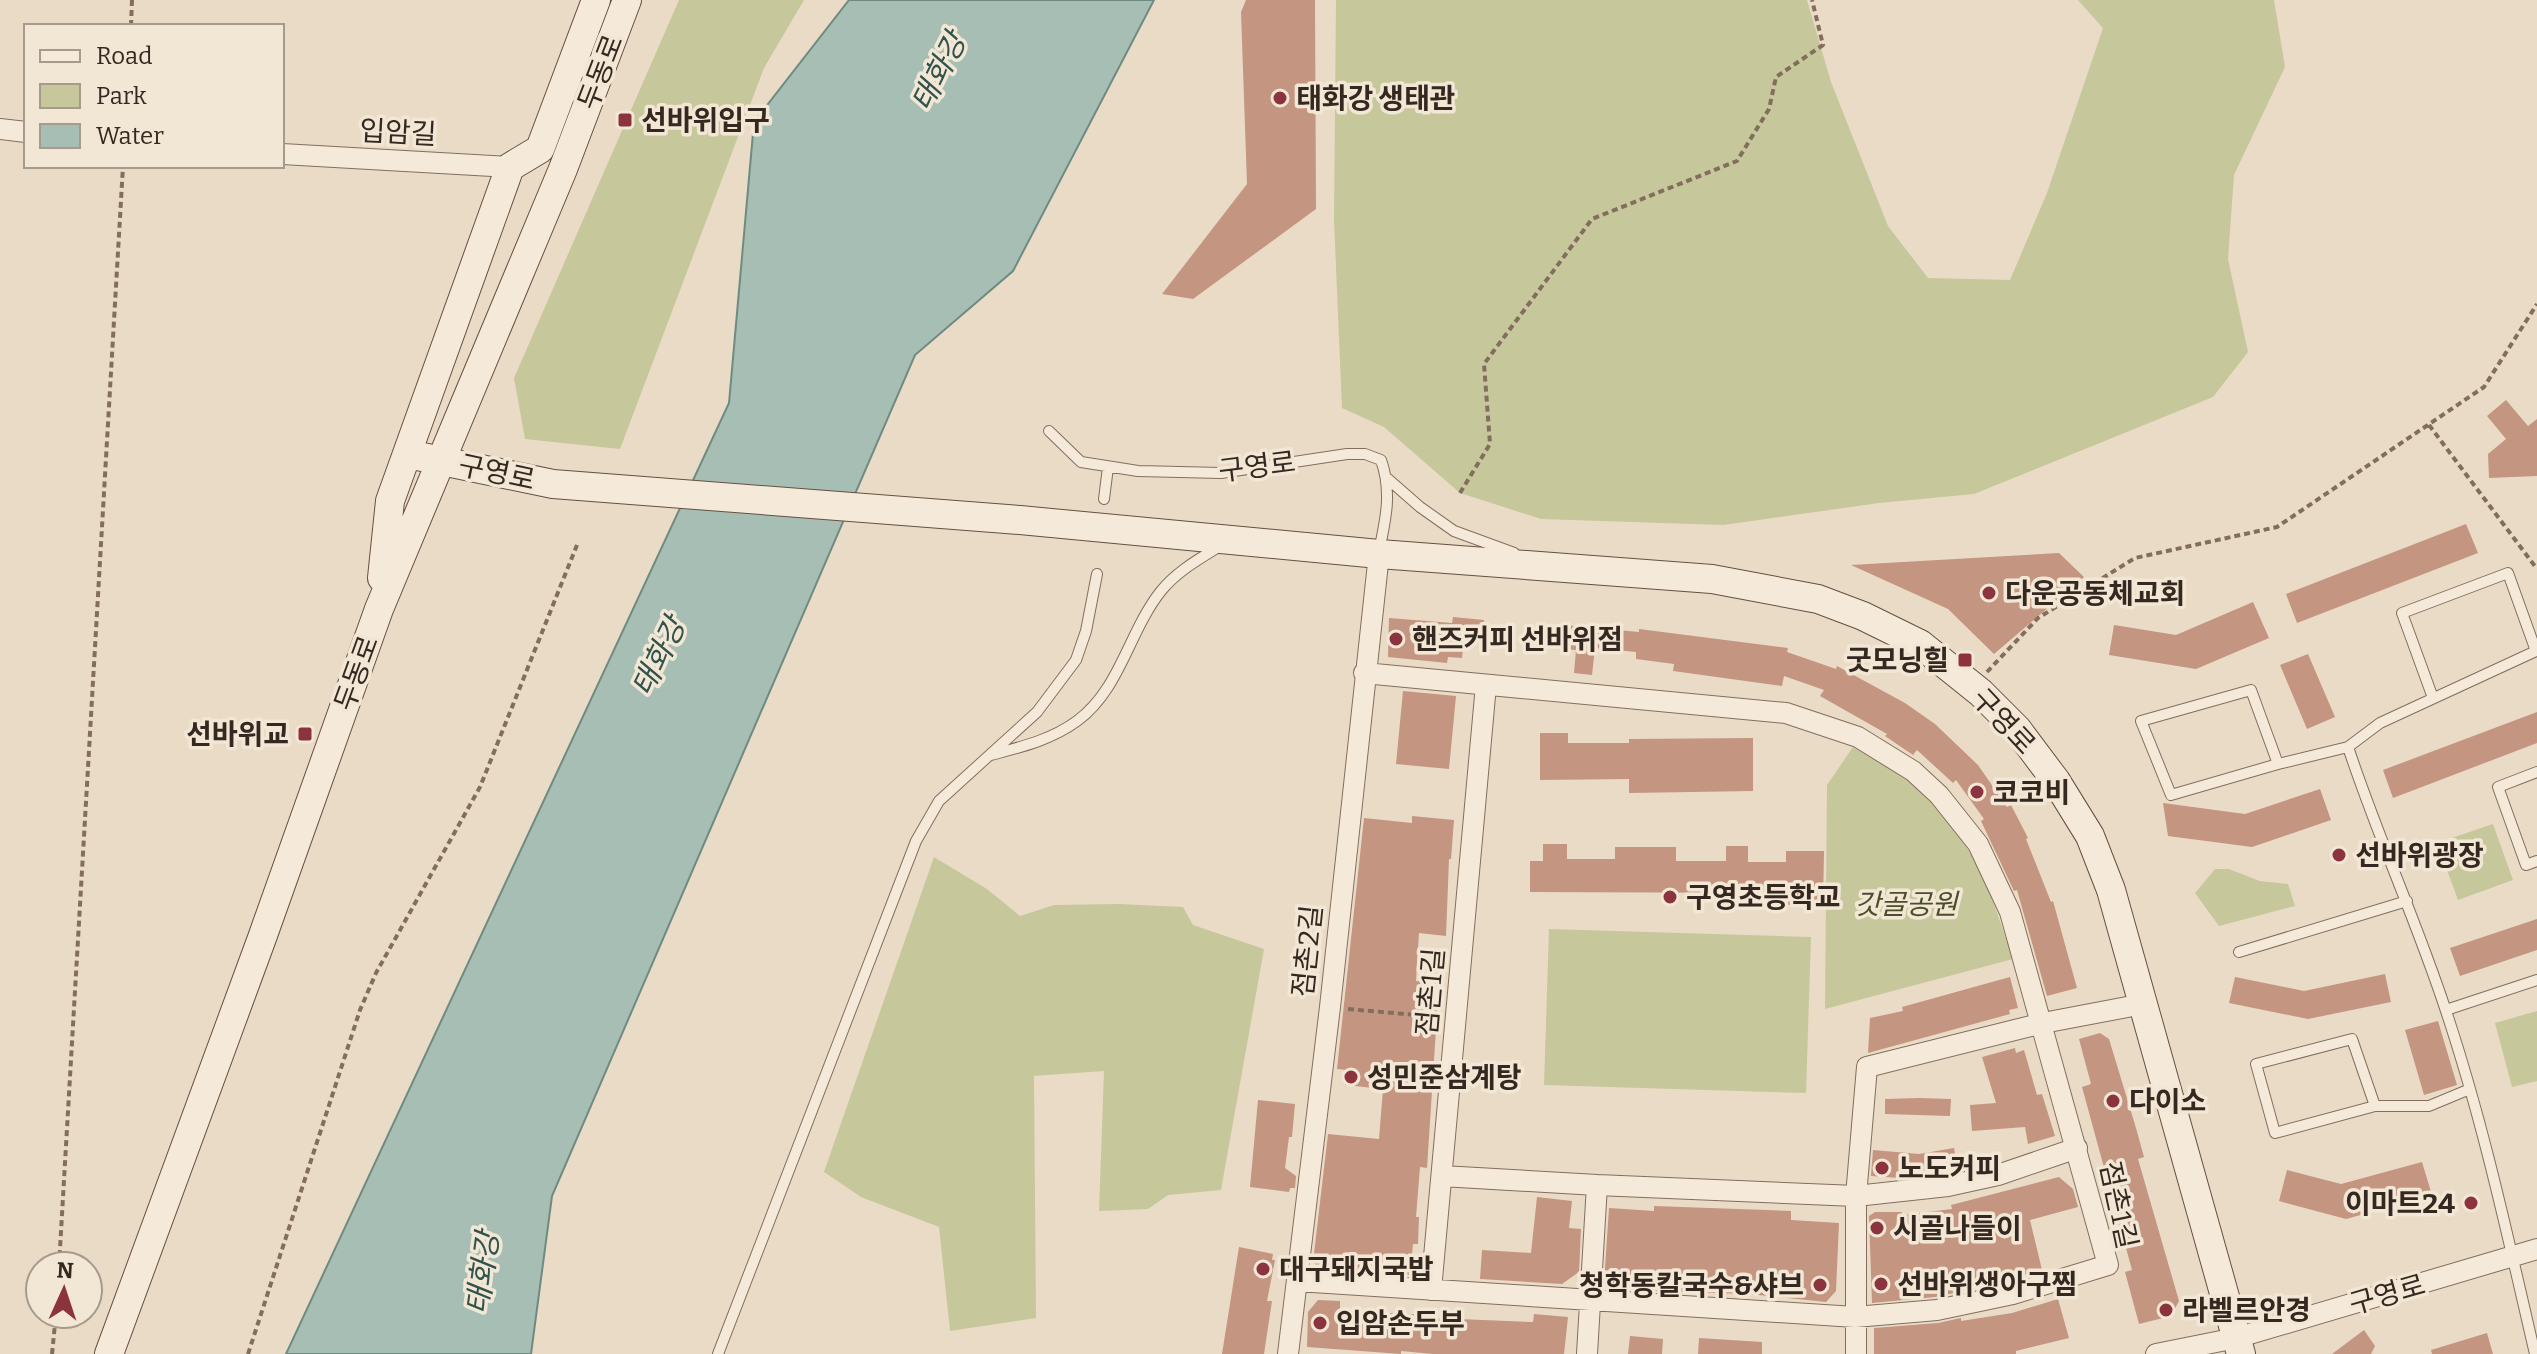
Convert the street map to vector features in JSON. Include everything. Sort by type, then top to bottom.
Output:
[{"type":"main road","points":[[379,609],[390,501],[510,167],[540,149],[596,0]]},
{"type":"main road","name":"두동로","points":[[109,1354],[257,953],[379,609],[563,169],[627,0]]},
{"type":"main road","name":"구영로","points":[[408,454],[553,484],[1712,579],[1818,599],[1863,616],[1920,644],[1973,686],[2017,729],[2056,781],[2090,836],[2111,890],[2239,1346]]},
{"type":"street","points":[[0,129],[24,132]]},
{"type":"street","name":"입암길","points":[[284,154],[510,167]]},
{"type":"street","name":"점촌2길","points":[[1288,1354],[1330,1007],[1379,554]]},
{"type":"street","name":"점촌1길","points":[[1364,673],[1786,713],[1858,737],[1913,771],[1939,795],[1978,844],[2010,912],[2108,1265],[2013,1294],[1937,1310],[1855,1317],[1431,1290],[1486,685]]},
{"type":"street","points":[[1856,1354],[1856,1196],[1867,1067],[2043,1023],[2143,1004]]},
{"type":"street","points":[[1442,1176],[1856,1196],[1948,1186],[1998,1175],[2077,1148]]},
{"type":"street","points":[[1587,1354],[1597,1185]]},
{"type":"street","name":"구영로","points":[[2239,1346],[2537,1249]]},
{"type":"street","points":[[1297,1281],[1431,1290]]},
{"type":"street","points":[[2156,1354],[2239,1346]]},
{"type":"lane","name":"구영로","points":[[1049,431],[1081,462],[1138,471],[1221,473],[1365,454],[1381,460],[1388,479],[1454,531],[1550,567]]},
{"type":"lane","points":[[1104,499],[1108,467]]},
{"type":"lane","points":[[1379,554],[1388,479]]},
{"type":"lane","points":[[985,757],[1044,741],[1078,721],[1099,700],[1146,612],[1162,589],[1190,564],[1230,540]]},
{"type":"lane","points":[[2278,764],[2251,690],[2141,721],[2171,795],[2348,747],[2380,723],[2536,651],[2508,573],[2402,613],[2433,698]]},
{"type":"lane","points":[[718,1354],[916,841],[939,801],[1037,712],[1076,660],[1086,631],[1097,574]]},
{"type":"lane","points":[[2348,747],[2370,814],[2407,901],[2446,1010],[2470,1089],[2535,1354]]},
{"type":"lane","points":[[2537,772],[2498,787],[2526,865],[2537,861]]},
{"type":"lane","points":[[2239,952],[2407,901]]},
{"type":"lane","points":[[2446,1010],[2537,980]]},
{"type":"lane","points":[[2375,1106],[2352,1039],[2256,1064],[2275,1133],[2375,1106],[2429,1106],[2470,1089]]},
{"type":"path","points":[[131,24],[132,0]]},
{"type":"path","points":[[1460,493],[1490,444],[1484,364],[1592,219],[1737,161],[1769,109],[1776,77],[1823,45],[1812,0]]},
{"type":"path","points":[[60,1250],[123,168]]},
{"type":"path","points":[[1973,686],[2038,618],[2135,558],[2277,527],[2316,501],[2484,387],[2537,304]]},
{"type":"path","points":[[2429,425],[2537,569]]},
{"type":"path","points":[[248,1354],[360,1010],[376,973],[480,787],[577,545]]},
{"type":"path","points":[[1330,1007],[1456,1018]]},
{"type":"path","points":[[52,1354],[54,1330]]},
{"type":"green space","points":[[679,0],[804,0],[764,68],[620,449],[525,439],[514,378]]},
{"type":"green space","points":[[1336,0],[1807,0],[1831,82],[1888,226],[1928,278],[2010,280],[2047,193],[2103,28],[2078,0],[2274,0],[2285,67],[2234,175],[2228,259],[2248,352],[2213,397],[1974,494],[1879,503],[1723,525],[1541,519],[1460,493],[1384,427],[1342,408],[1334,220]]},
{"type":"green space","name":"갓골공원","points":[[1853,747],[1908,776],[1956,829],[1986,881],[2013,959],[1825,1009],[1827,785]]},
{"type":"green space","points":[[2493,824],[2513,880],[2458,900],[2437,843]]},
{"type":"green space","points":[[934,857],[987,889],[1020,916],[1054,905],[1183,907],[1193,925],[1264,949],[1221,1190],[1168,1195],[1148,1209],[1099,1211],[1104,1071],[1034,1076],[1036,1318],[950,1331],[939,1227],[861,1197],[824,1172]]},
{"type":"green space","points":[[2215,869],[2229,869],[2260,881],[2288,884],[2295,906],[2219,926],[2195,893]]},
{"type":"green space","points":[[1549,929],[1811,937],[1806,1093],[1544,1085]]},
{"type":"green space","points":[[2537,1011],[2537,1081],[2512,1087],[2495,1023]]},
{"type":"water","name":"태화강","points":[[849,0],[1154,0],[1013,271],[915,355],[552,1196],[531,1354],[286,1354],[729,403],[754,122]]},
{"type":"building","name":"태화강 생태관","points":[[1246,0],[1315,0],[1316,209],[1193,299],[1162,294],[1247,184],[1241,12]]},
{"type":"building","points":[[2506,400],[2528,426],[2537,419],[2537,476],[2489,478],[2488,454],[2506,439],[2487,416]]},
{"type":"building","points":[[2466,524],[2478,553],[2297,623],[2286,594]]},
{"type":"building","name":"다운공동체교회","points":[[2059,553],[2084,577],[1994,654],[1948,609],[1851,565]]},
{"type":"building","points":[[2253,602],[2269,638],[2196,669],[2109,655],[2114,625],[2176,635]]},
{"type":"building","points":[[1453,617],[1484,620],[1482,636],[1464,635],[1462,658],[1448,657],[1447,663],[1388,657],[1389,618],[1452,623]]},
{"type":"building","points":[[1564,625],[1639,632],[1639,629],[1788,648],[1787,652],[1836,669],[1837,666],[1905,703],[1935,724],[1978,765],[2007,807],[2011,805],[2053,901],[2077,988],[2047,996],[2017,890],[2014,891],[1981,821],[1984,819],[1956,780],[1953,783],[1917,750],[1913,755],[1885,736],[1887,734],[1820,696],[1824,690],[1784,676],[1782,686],[1673,671],[1674,664],[1636,659],[1636,652],[1595,648],[1592,675],[1574,673],[1576,650],[1561,649]]},
{"type":"building","points":[[2308,654],[2335,717],[2307,729],[2280,665]]},
{"type":"building","points":[[1403,691],[1456,696],[1449,769],[1396,764]]},
{"type":"building","points":[[2537,712],[2537,743],[2393,798],[2383,770]]},
{"type":"building","points":[[1540,733],[1568,733],[1568,743],[1753,738],[1753,791],[1629,793],[1629,779],[1540,780]]},
{"type":"building","points":[[2320,789],[2331,820],[2252,847],[2168,836],[2163,803],[2245,814]]},
{"type":"building","points":[[1412,816],[1454,820],[1446,936],[1419,933],[1416,981],[1439,983],[1427,1168],[1420,1167],[1416,1217],[1419,1217],[1418,1244],[1413,1244],[1410,1275],[1318,1267],[1313,1262],[1328,1134],[1379,1139],[1383,1089],[1345,1085],[1347,1070],[1337,1069],[1364,818],[1412,823]]},
{"type":"building","points":[[1543,844],[1567,844],[1567,859],[1615,859],[1615,847],[1676,847],[1676,861],[1726,861],[1726,846],[1748,846],[1748,862],[1786,862],[1786,851],[1824,851],[1823,905],[1784,905],[1784,893],[1530,892],[1530,861],[1543,861]]},
{"type":"building","points":[[2537,919],[2537,950],[2460,976],[2450,948]]},
{"type":"building","points":[[2385,974],[2391,1002],[2308,1019],[2229,1003],[2235,977],[2304,991]]},
{"type":"building","points":[[2010,977],[2018,1008],[2009,1010],[2010,1014],[1868,1053],[1870,1018],[1903,1011],[1902,1007]]},
{"type":"building","points":[[2438,1021],[2457,1085],[2424,1095],[2405,1030]]},
{"type":"building","points":[[2100,1033],[2109,1039],[2136,1128],[2144,1157],[2138,1159],[2179,1301],[2171,1316],[2139,1324],[2125,1272],[2132,1270],[2082,1087],[2091,1084],[2079,1039]]},
{"type":"building","points":[[2015,1048],[2016,1053],[2024,1050],[2037,1095],[2042,1094],[2055,1136],[2028,1144],[2025,1127],[1972,1131],[1970,1105],[1996,1103],[1982,1057]]},
{"type":"building","points":[[1885,1099],[1951,1099],[1950,1116],[1885,1114]]},
{"type":"building","points":[[1258,1100],[1295,1104],[1285,1168],[1296,1176],[1295,1188],[1290,1188],[1289,1192],[1250,1187]]},
{"type":"building","points":[[1954,1148],[1958,1171],[1900,1178],[1871,1176],[1873,1150],[1919,1154]]},
{"type":"building","points":[[2422,1162],[2432,1195],[2346,1219],[2279,1201],[2287,1170],[2341,1184]]},
{"type":"building","points":[[2059,1177],[2073,1189],[2078,1207],[2030,1220],[2042,1270],[1997,1284],[1935,1297],[1872,1303],[1869,1216],[1875,1212],[1902,1212],[1902,1215],[1952,1209],[1951,1205]]},
{"type":"building","points":[[1537,1197],[1572,1201],[1569,1228],[1581,1229],[1579,1272],[1562,1284],[1480,1279],[1482,1250],[1531,1253]]},
{"type":"building","points":[[1654,1206],[1791,1211],[1791,1220],[1839,1223],[1836,1291],[1826,1302],[1749,1294],[1608,1287],[1604,1283],[1609,1208],[1654,1211]]},
{"type":"building","points":[[1239,1247],[1273,1254],[1272,1260],[1275,1260],[1267,1301],[1272,1301],[1264,1354],[1222,1354]]},
{"type":"building","points":[[2058,1299],[2069,1338],[2016,1351],[2016,1354],[1874,1354],[1874,1328],[1961,1318],[1961,1321],[2012,1313]]},
{"type":"building","points":[[1318,1300],[1340,1301],[1340,1311],[1435,1315],[1434,1318],[1533,1322],[1534,1314],[1568,1317],[1564,1354],[1433,1354],[1401,1351],[1401,1354],[1307,1347],[1308,1312]]},
{"type":"building","points":[[2364,1330],[2375,1346],[2371,1354],[2332,1354]]},
{"type":"building","points":[[2487,1333],[2493,1354],[2432,1354],[2431,1350]]},
{"type":"building","points":[[1630,1336],[1663,1339],[1662,1354],[1628,1354]]},
{"type":"building","points":[[1699,1338],[1762,1342],[1762,1354],[1698,1354]]},
{"type":"place","name":"태화강 생태관","points":[[1280,98]]},
{"type":"place","name":"선바위입구","points":[[625,120]]},
{"type":"place","name":"다운공동체교회","points":[[1989,593]]},
{"type":"place","name":"핸즈커피 선바위점","points":[[1396,639]]},
{"type":"place","name":"굿모닝힐","points":[[1965,660]]},
{"type":"place","name":"선바위교","points":[[305,734]]},
{"type":"place","name":"코코비","points":[[1977,792]]},
{"type":"place","name":"선바위광장","points":[[2339,855]]},
{"type":"place","name":"구영초등학교","points":[[1670,897]]},
{"type":"place","name":"성민준삼계탕","points":[[1351,1077]]},
{"type":"place","name":"다이소","points":[[2113,1101]]},
{"type":"place","name":"노도커피","points":[[1882,1168]]},
{"type":"place","name":"이마트24","points":[[2471,1203]]},
{"type":"place","name":"시골나들이","points":[[1877,1228]]},
{"type":"place","name":"대구돼지국밥","points":[[1263,1269]]},
{"type":"place","name":"선바위생아구찜","points":[[1881,1284]]},
{"type":"place","name":"청학동칼국수&샤브","points":[[1820,1285]]},
{"type":"place","name":"라벨르안경","points":[[2166,1310]]},
{"type":"place","name":"입암손두부","points":[[1320,1323]]}]
